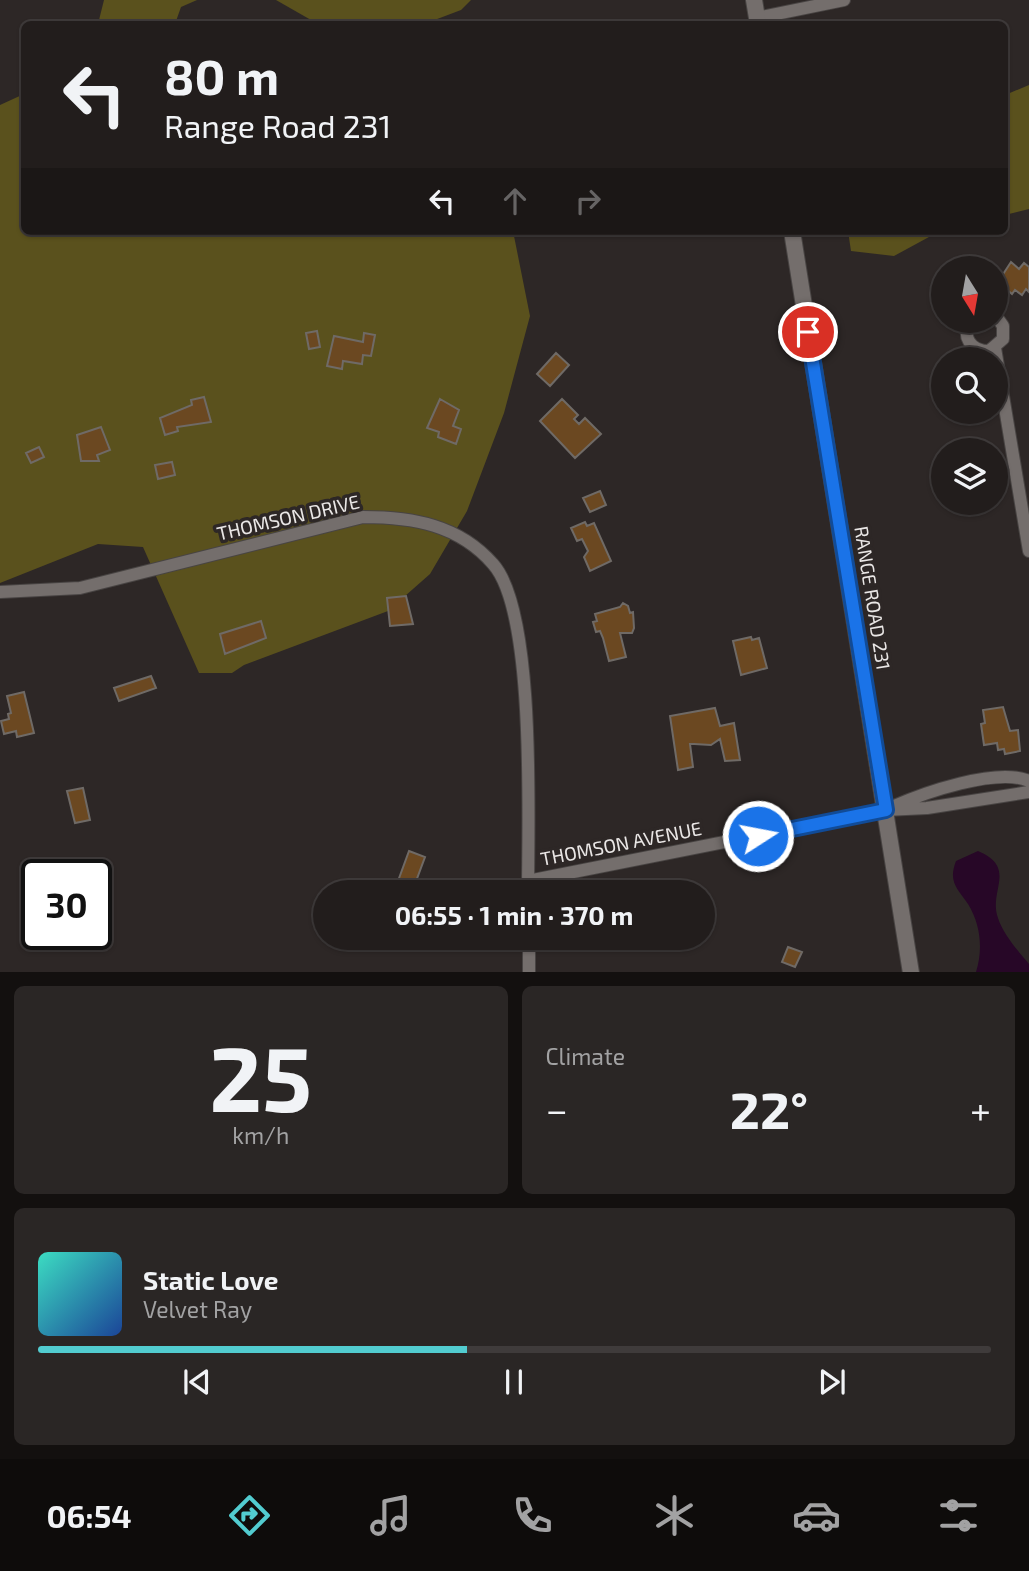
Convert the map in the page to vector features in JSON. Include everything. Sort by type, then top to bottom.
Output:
[{"type":"street","points":[[754,0],[758,21],[844,0]]},
{"type":"street","name":"RANGE ROAD 231","points":[[793,235],[911,972]]},
{"type":"street","points":[[966,333],[971,344],[976,347]]},
{"type":"street","points":[[1008,424],[1029,551]]},
{"type":"street","name":"THOMSON DRIVE","points":[[0,592],[80,588],[363,517],[403,517],[454,531],[494,564],[511,596],[520,634],[524,691],[528,880]]},
{"type":"street","points":[[886,810],[924,792],[1007,776],[1029,781]]},
{"type":"street","points":[[886,810],[927,808],[1029,792]]},
{"type":"street","name":"THOMSON AVENUE","points":[[561,880],[886,810]]},
{"type":"street","points":[[528,950],[529,972]]},
{"type":"shaded area","points":[[104,0],[197,0],[181,7],[176,21],[99,21]]},
{"type":"shaded area","points":[[276,0],[471,0],[461,10],[432,21],[313,21]]},
{"type":"shaded area","points":[[1029,85],[1029,209],[1008,214],[1008,94]]},
{"type":"shaded area","points":[[21,95],[21,235],[514,235],[530,316],[504,413],[467,511],[430,574],[388,611],[244,665],[232,673],[199,673],[143,547],[98,544],[0,583],[0,105]]},
{"type":"shaded area","points":[[849,235],[933,235],[894,256],[851,251]]},
{"type":"shaded area","points":[[978,851],[997,865],[998,918],[1007,936],[1029,964],[1029,972],[976,972],[980,955],[978,929],[968,904],[957,889],[953,874],[956,861]]},
{"type":"building","points":[[1011,262],[1019,269],[1024,263],[1029,267],[1029,292],[1026,289],[1022,295],[1015,290],[1012,294],[1008,291],[1008,267]]},
{"type":"building","points":[[317,331],[320,347],[309,349],[306,333]]},
{"type":"building","points":[[364,333],[375,335],[371,356],[363,355],[362,364],[343,361],[342,369],[327,366],[334,336],[363,342]]},
{"type":"building","points":[[556,353],[569,365],[550,386],[537,374]]},
{"type":"building","points":[[204,397],[211,422],[177,427],[178,431],[165,435],[160,418],[192,405],[191,400]]},
{"type":"building","points":[[440,399],[459,410],[453,426],[461,429],[456,444],[438,437],[439,432],[427,428]]},
{"type":"building","points":[[562,399],[578,415],[574,419],[579,424],[585,418],[601,434],[575,458],[540,421]]},
{"type":"building","points":[[101,427],[110,450],[97,455],[99,461],[81,461],[77,435]]},
{"type":"building","points":[[39,447],[44,457],[31,463],[26,453]]},
{"type":"building","points":[[172,462],[175,475],[158,479],[155,465]]},
{"type":"building","points":[[600,491],[606,505],[590,512],[583,498]]},
{"type":"building","points":[[585,522],[587,526],[594,523],[611,561],[590,571],[584,557],[588,551],[582,539],[577,541],[571,528]]},
{"type":"building","points":[[406,596],[413,624],[390,626],[387,598]]},
{"type":"building","points":[[623,603],[628,606],[630,613],[633,612],[634,628],[632,633],[620,633],[626,657],[609,661],[603,638],[600,631],[596,632],[593,622],[597,621],[595,614],[620,607]]},
{"type":"building","points":[[261,621],[266,638],[225,654],[220,634]]},
{"type":"building","points":[[751,637],[752,640],[759,638],[767,668],[741,675],[733,641]]},
{"type":"building","points":[[151,676],[156,688],[119,701],[114,688]]},
{"type":"building","points":[[24,692],[34,733],[17,737],[16,731],[4,734],[1,721],[9,719],[8,714],[11,713],[7,696]]},
{"type":"building","points":[[1003,707],[1010,731],[1018,730],[1020,751],[1005,754],[1004,749],[998,750],[997,743],[984,745],[981,724],[985,723],[983,710]]},
{"type":"building","points":[[715,708],[720,726],[734,723],[740,760],[725,761],[720,739],[711,745],[690,744],[693,767],[678,770],[670,716]]},
{"type":"building","points":[[83,788],[90,820],[75,823],[67,791]]},
{"type":"building","points":[[409,851],[425,857],[416,880],[398,880]]},
{"type":"building","points":[[788,947],[802,952],[795,967],[782,962]]},
{"type":"route","points":[[758,836],[886,810],[808,332]]}]
